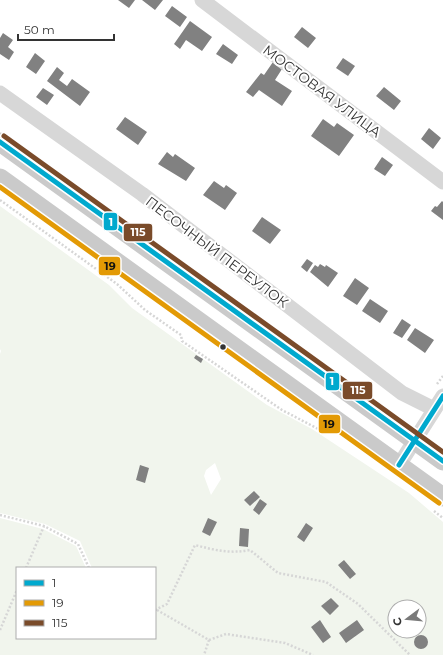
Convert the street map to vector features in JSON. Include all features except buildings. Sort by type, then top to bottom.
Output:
[{"type":"main road","points":[[0,142],[419,435],[443,461]]},
{"type":"main road","points":[[0,178],[400,465],[438,503]]},
{"type":"street","name":"МОСТОВАЯ УЛИЦА","points":[[202,0],[443,182]]},
{"type":"street","name":"ПЕСОЧНЫЙ ПЕРЕУЛОК","points":[[0,93],[142,194],[402,393],[433,411]]},
{"type":"street","points":[[400,465],[443,396]]},
{"type":"path","points":[[0,200],[117,284],[145,310],[181,335],[182,341],[282,410],[327,434]]},
{"type":"path","points":[[438,503],[443,518]]},
{"type":"path","points":[[0,515],[44,526],[78,544],[89,567]]},
{"type":"path","points":[[26,567],[44,526]]},
{"type":"path","points":[[156,610],[167,604],[195,545],[214,551],[236,553],[250,550],[278,573],[326,582],[358,604],[410,655]]},
{"type":"path","points":[[0,630],[16,592]]},
{"type":"path","points":[[156,610],[209,640],[226,634],[285,644],[313,655]]},
{"type":"path","points":[[204,655],[209,640]]},
{"type":"shaded area","points":[[0,206],[109,285],[132,308],[267,405],[312,429],[409,493],[443,522],[443,655],[0,655],[0,518],[43,529],[76,546],[86,567],[16,567],[16,639],[156,639],[156,567],[92,567],[80,541],[45,524],[0,513]],"holes":[[[215,463],[221,479],[211,495],[204,476],[206,470]]]},
{"type":"transit line","name":"115","points":[[4,136],[443,452]]},
{"type":"transit line","name":"1","points":[[0,142],[443,461]]},
{"type":"transit line","name":"19","points":[[0,187],[439,503]]},
{"type":"transit line","name":"1","points":[[399,465],[443,396]]}]
